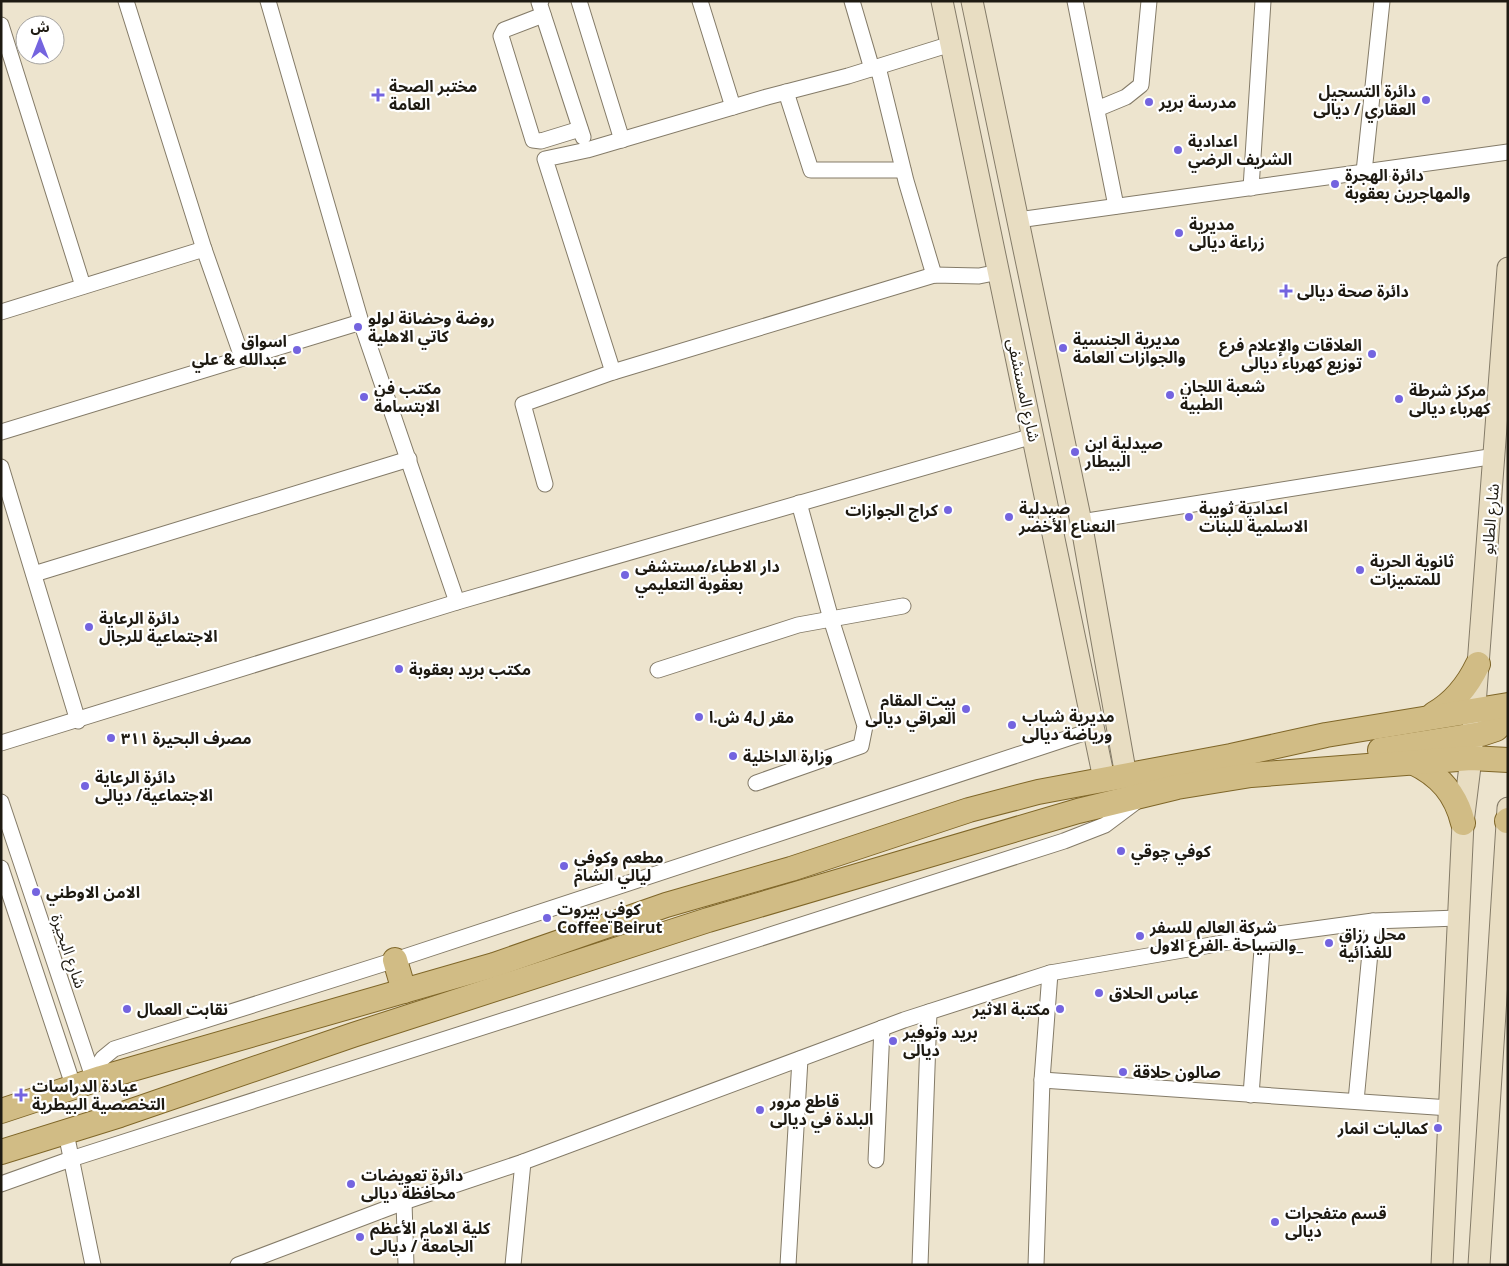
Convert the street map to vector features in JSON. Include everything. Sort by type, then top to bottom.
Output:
[{"type":"main road","points":[[1429,716],[1442,709],[1464,689],[1478,664]]},
{"type":"main road","points":[[1,1111],[90,1083],[494,965],[666,905],[791,869],[968,810],[1115,778],[1429,716],[1508,705]]},
{"type":"main road","points":[[1472,747],[1508,718]]},
{"type":"main road","points":[[1,1152],[708,920],[1078,811],[1144,795],[1251,775],[1412,762],[1472,747],[1508,728]]},
{"type":"main road","points":[[1344,766],[1362,756],[1381,750],[1472,747],[1508,760]]},
{"type":"main road","points":[[1412,762],[1425,768],[1446,786],[1460,810],[1463,823]]},
{"type":"main road","points":[[395,960],[404,991]]},
{"type":"street","points":[[126,1],[204,249],[242,357]]},
{"type":"street","points":[[268,1],[361,322],[410,459],[457,602]]},
{"type":"street","points":[[579,1],[622,140]]},
{"type":"street","points":[[700,1],[733,106]]},
{"type":"street","points":[[852,1],[875,68],[934,275]]},
{"type":"street","name":"شارع المستشفى","points":[[942,1],[1034,436],[1093,730],[1115,778]]},
{"type":"street","name":"شارع المستشفى","points":[[972,1],[1081,522],[1106,664],[1115,778]]},
{"type":"street","points":[[1075,1],[1116,206]]},
{"type":"street","points":[[1096,109],[1126,97],[1141,85],[1150,1]]},
{"type":"street","points":[[1251,188],[1262,1]]},
{"type":"street","points":[[1364,172],[1382,1]]},
{"type":"street","points":[[580,129],[541,141],[533,140],[501,36],[504,30],[542,8],[587,150]]},
{"type":"street","points":[[1,26],[82,286]]},
{"type":"street","points":[[613,372],[545,159],[587,150],[733,106],[875,68],[951,44]]},
{"type":"street","points":[[786,92],[810,170],[903,170]]},
{"type":"street","points":[[968,127],[997,121]]},
{"type":"street","points":[[1018,220],[1508,152]]},
{"type":"street","points":[[995,250],[1023,245]]},
{"type":"street","points":[[1,312],[204,249]]},
{"type":"street","name":"شارع الطابو","points":[[1442,1265],[1463,823],[1472,747],[1508,268]]},
{"type":"street","points":[[545,484],[523,404],[613,372],[934,275],[979,276],[999,272]]},
{"type":"street","points":[[1,432],[361,322]]},
{"type":"street","points":[[1,743],[78,721],[457,602],[1034,436]]},
{"type":"street","points":[[1081,522],[1495,456]]},
{"type":"street","points":[[34,574],[410,459]]},
{"type":"street","points":[[1,467],[78,721]]},
{"type":"street","points":[[756,783],[861,746],[865,726],[831,619],[799,503]]},
{"type":"street","points":[[658,670],[798,625],[903,606]]},
{"type":"street","points":[[1081,668],[1088,676],[1093,677],[1103,674],[1106,664]]},
{"type":"street","points":[[90,1083],[103,1058],[114,1049],[395,960],[1093,730]]},
{"type":"street","points":[[1,1184],[71,1159],[1064,841],[1105,825],[1144,795]]},
{"type":"street","name":"شارع البحيرة","points":[[1,802],[90,1083]]},
{"type":"street","points":[[1479,1265],[1504,916],[1507,816]]},
{"type":"street","points":[[1,868],[90,1083]]},
{"type":"street","points":[[238,1265],[404,1202],[523,1162],[882,1028],[1050,973],[1263,936],[1373,921],[1458,918]]},
{"type":"street","points":[[1356,1101],[1373,921]]},
{"type":"street","points":[[1251,1095],[1263,936]]},
{"type":"street","points":[[1036,1265],[1042,1080],[1050,973]]},
{"type":"street","points":[[920,1265],[929,1012]]},
{"type":"street","points":[[876,1160],[882,1028]]},
{"type":"street","points":[[788,1265],[800,1059]]},
{"type":"street","points":[[1042,1080],[1450,1108]]},
{"type":"street","points":[[66,1132],[93,1265]]},
{"type":"street","points":[[513,1265],[523,1162]]},
{"type":"street","points":[[404,1202],[406,1265]]},
{"type":"place","name":"مختبر الصحة العامة","points":[[378,95]]},
{"type":"place","name":"دائرة التسجيل العقاري / ديالى","points":[[1426,100]]},
{"type":"place","name":"مدرسة برير","points":[[1149,102]]},
{"type":"place","name":"اعدادية الشريف الرضي","points":[[1178,150]]},
{"type":"place","name":"دائرة الهجرة والمهاجرين بعقوبة","points":[[1335,184]]},
{"type":"place","name":"مديرية زراعة ديالى","points":[[1179,233]]},
{"type":"place","name":"دائرة صحة ديالى","points":[[1286,291]]},
{"type":"place","name":"روضة وحضانة لولو كاتي الاهلية","points":[[358,327]]},
{"type":"place","name":"مديرية الجنسية والجوازات العامة","points":[[1063,348]]},
{"type":"place","name":"اسواق عبدالله & علي","points":[[297,350]]},
{"type":"place","name":"العلاقات والإعلام فرع توزيع كهرباء ديالى","points":[[1372,354]]},
{"type":"place","name":"شعبة اللجان الطبية","points":[[1170,395]]},
{"type":"place","name":"مكتب فن الابتسامة","points":[[364,397]]},
{"type":"place","name":"مركز شرطة كهرباء ديالى","points":[[1399,399]]},
{"type":"place","name":"صيدلية ابن البيطار","points":[[1075,452]]},
{"type":"place","name":"كراج الجوازات","points":[[948,510]]},
{"type":"place","name":"صيدلية النعناع الأخضر","points":[[1009,517]]},
{"type":"place","name":"اعدادية ثويبة الاسلمية للبنات","points":[[1189,517]]},
{"type":"place","name":"ثانوية الحرية للمتميزات","points":[[1360,570]]},
{"type":"place","name":"دار الاطباء/مستشفى بعقوبة التعليمي","points":[[625,575]]},
{"type":"place","name":"دائرة الرعاية الاجتماعية للرجال","points":[[89,627]]},
{"type":"place","name":"مكتب بريد بعقوبة","points":[[399,669]]},
{"type":"place","name":"بيت المقام العراقي ديالى","points":[[966,709]]},
{"type":"place","name":"مقر ل4 ش.ا","points":[[699,717]]},
{"type":"place","name":"مديرية شباب ورياضة ديالى","points":[[1012,725]]},
{"type":"place","name":"مصرف البحيرة ٣١١","points":[[111,738]]},
{"type":"place","name":"وزارة الداخلية","points":[[733,756]]},
{"type":"place","name":"دائرة الرعاية الاجتماعية/ ديالى","points":[[85,786]]},
{"type":"place","name":"كوفي چوقي","points":[[1121,851]]},
{"type":"place","name":"مطعم وكوفي ليالي الشام","points":[[564,866]]},
{"type":"place","name":"الامن الاوطني","points":[[36,892]]},
{"type":"place","name":"كوفي بيروت Coffee Beirut","points":[[547,918]]},
{"type":"place","name":"شركة العالم للسفر والسياحة -الفرع الاول_","points":[[1140,936]]},
{"type":"place","name":"محل رزاق للغذائية","points":[[1329,943]]},
{"type":"place","name":"عباس الحلاق","points":[[1099,993]]},
{"type":"place","name":"نقابت العمال","points":[[127,1009]]},
{"type":"place","name":"مكتبة الاثير","points":[[1060,1009]]},
{"type":"place","name":"بريد وتوفير ديالى","points":[[893,1041]]},
{"type":"place","name":"صالون حلاقة","points":[[1123,1072]]},
{"type":"place","name":"عيادة الدراسات التخصصية البيطرية","points":[[21,1095]]},
{"type":"place","name":"قاطع مرور البلدة في ديالى","points":[[760,1110]]},
{"type":"place","name":"كماليات انمار","points":[[1438,1128]]},
{"type":"place","name":"دائرة تعويضات محافظة ديالى","points":[[351,1184]]},
{"type":"place","name":"قسم متفجرات ديالى","points":[[1275,1222]]},
{"type":"place","name":"كلية الامام الأعظم الجامعة / ديالى","points":[[360,1237]]}]
